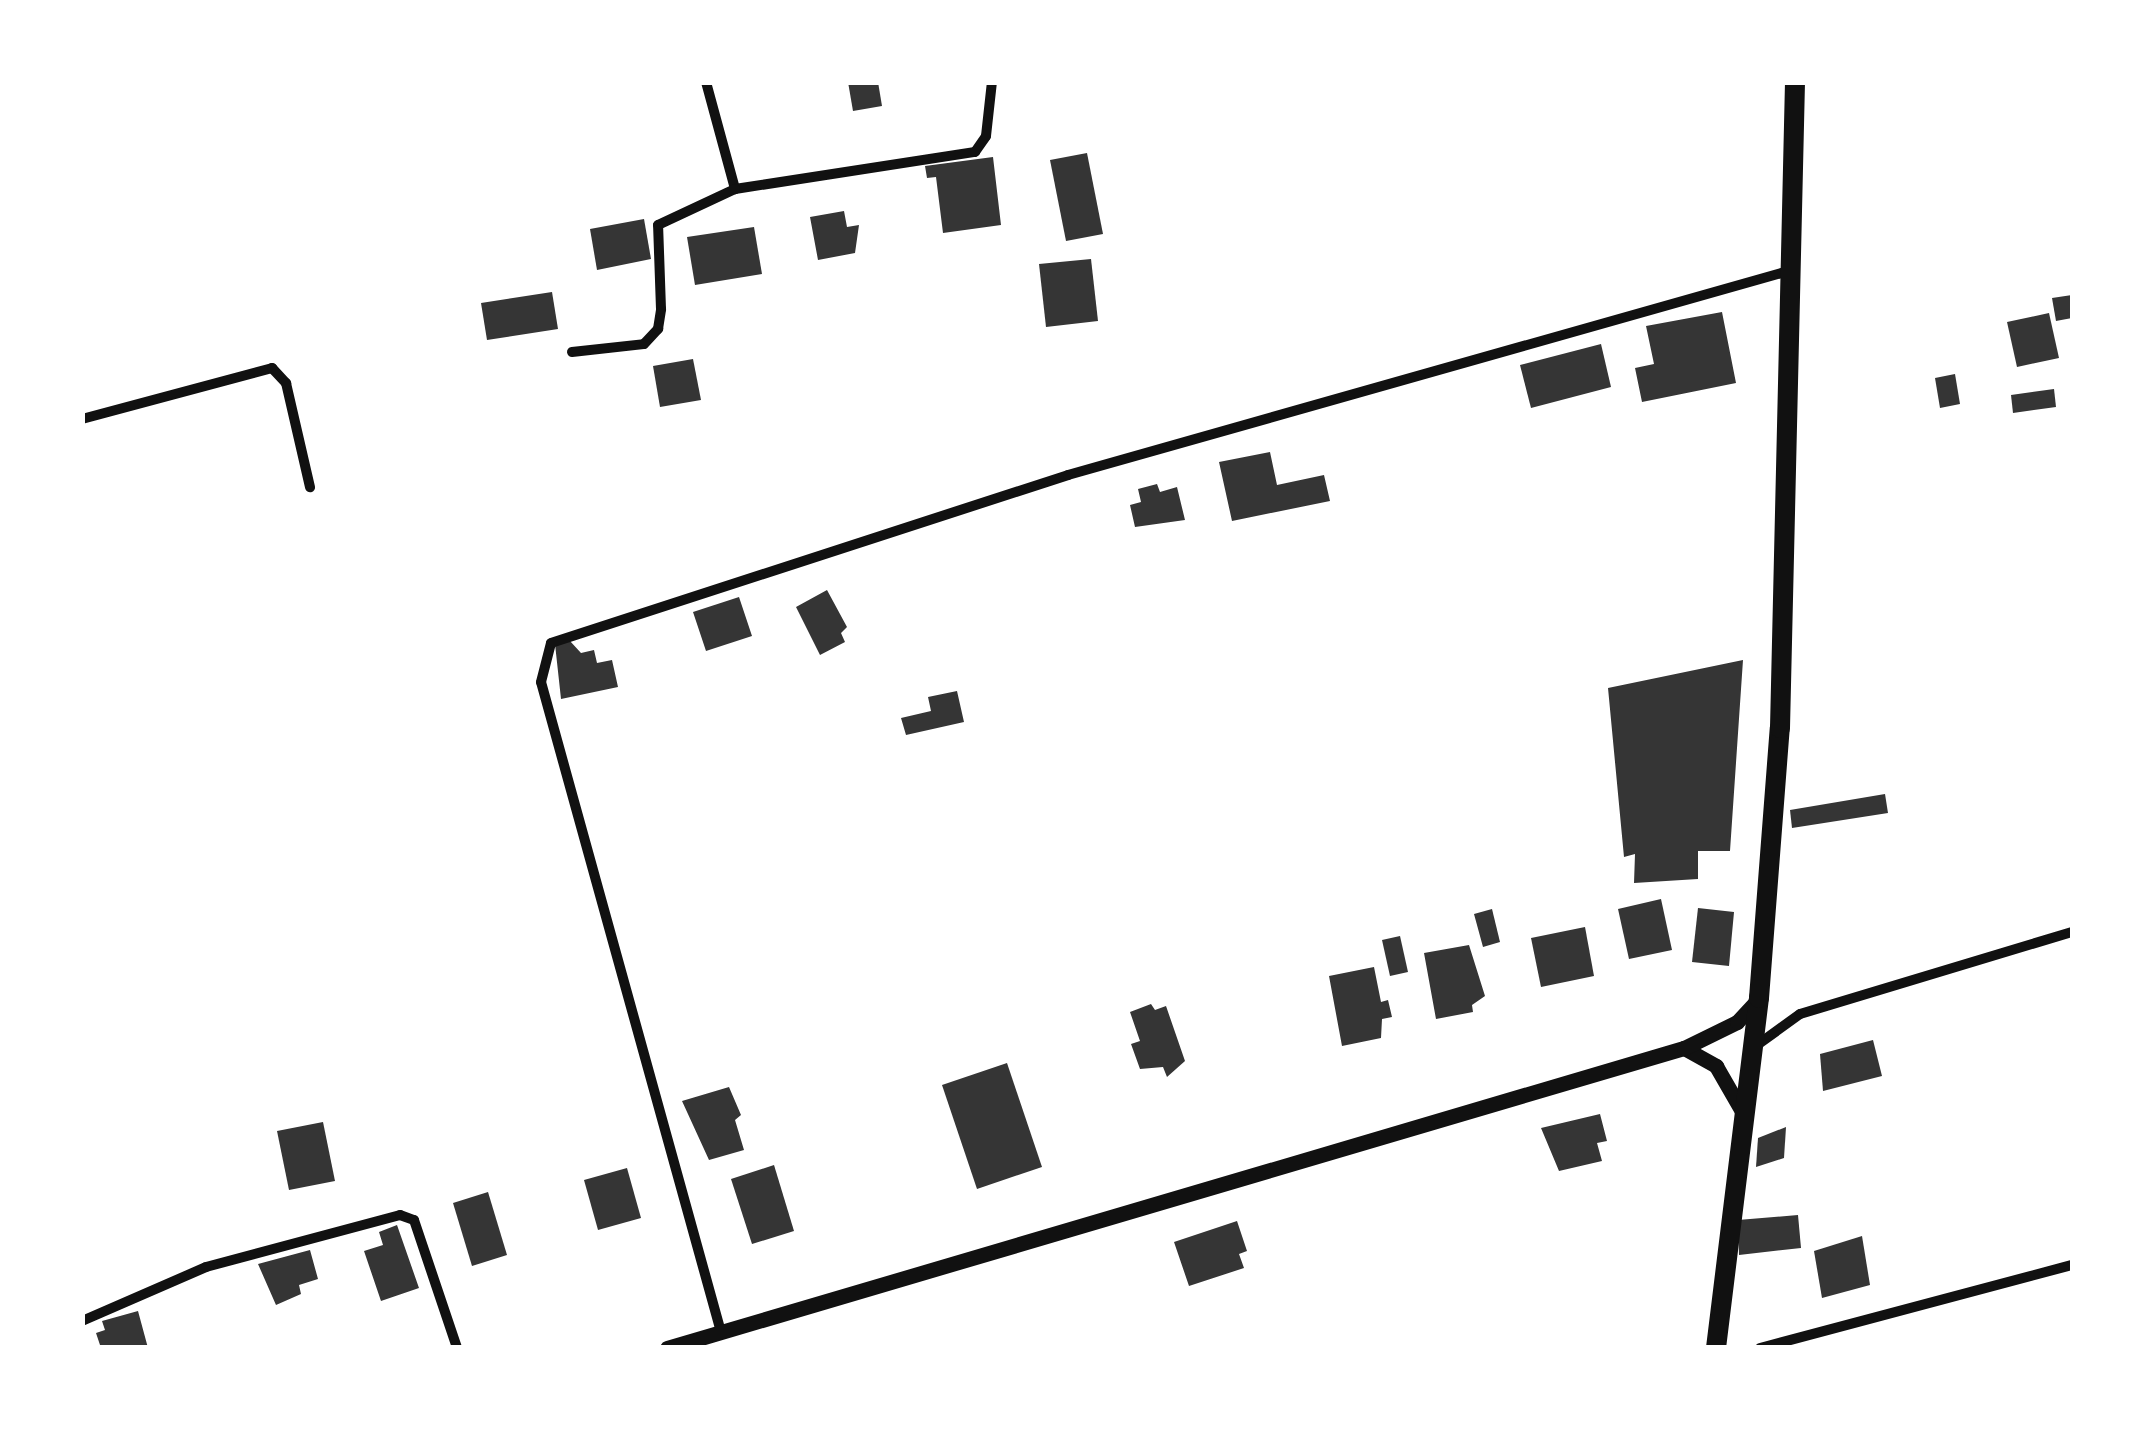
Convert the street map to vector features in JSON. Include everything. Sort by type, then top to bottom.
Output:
[{"type":"main road","points":[[1716,1348],[1759,998],[1786,624],[1795,82]]},
{"type":"street","points":[[706,82],[735,189]]},
{"type":"street","points":[[572,352],[644,344],[658,329],[658,225],[735,189],[975,152],[986,136],[992,82]]},
{"type":"street","points":[[721,1332],[541,682],[551,643],[1068,476],[1792,270]]},
{"type":"street","points":[[82,418],[272,368],[286,383],[310,487]]},
{"type":"street","points":[[1753,1048],[1800,1014],[2072,936]]},
{"type":"street","points":[[667,1348],[1684,1048],[1727,1028],[1759,998]]},
{"type":"street","points":[[1684,1048],[1716,1066],[1744,1116]]},
{"type":"street","points":[[82,1321],[206,1267],[400,1215],[414,1220],[457,1348]]},
{"type":"street","points":[[1760,1348],[2072,1265]]},
{"type":"building","points":[[848,82],[878,82],[882,106],[853,111]]},
{"type":"building","points":[[1087,153],[1103,234],[1066,241],[1050,160]]},
{"type":"building","points":[[993,157],[1001,225],[943,233],[936,177],[927,178],[925,166]]},
{"type":"building","points":[[844,211],[847,227],[859,225],[855,253],[818,260],[810,217]]},
{"type":"building","points":[[644,219],[651,259],[597,270],[590,229]]},
{"type":"building","points":[[754,227],[762,274],[695,285],[687,237]]},
{"type":"building","points":[[1091,259],[1098,321],[1046,327],[1039,264]]},
{"type":"building","points":[[552,292],[558,329],[487,340],[481,303]]},
{"type":"building","points":[[2072,295],[2072,318],[2056,321],[2052,298]]},
{"type":"building","points":[[1722,312],[1736,383],[1642,402],[1635,368],[1654,364],[1646,326]]},
{"type":"building","points":[[2049,313],[2059,358],[2017,367],[2007,322]]},
{"type":"building","points":[[1601,344],[1611,387],[1531,408],[1520,365]]},
{"type":"building","points":[[693,359],[701,400],[660,407],[653,366]]},
{"type":"building","points":[[1955,374],[1960,404],[1940,408],[1935,378]]},
{"type":"building","points":[[2054,389],[2056,407],[2013,413],[2011,395]]},
{"type":"building","points":[[1270,452],[1277,485],[1324,475],[1330,501],[1232,521],[1219,462]]},
{"type":"building","points":[[1157,484],[1160,492],[1177,487],[1185,520],[1135,527],[1130,505],[1141,502],[1138,489]]},
{"type":"building","points":[[827,590],[847,627],[841,633],[845,642],[820,655],[796,607]]},
{"type":"building","points":[[739,597],[752,636],[706,651],[693,612]]},
{"type":"building","points":[[570,641],[581,653],[594,650],[597,663],[612,660],[618,687],[561,699],[555,644]]},
{"type":"building","points":[[1743,660],[1730,851],[1698,851],[1698,879],[1634,883],[1635,854],[1624,857],[1608,688]]},
{"type":"building","points":[[957,691],[964,722],[906,735],[901,718],[931,711],[928,697]]},
{"type":"building","points":[[1885,794],[1888,813],[1792,828],[1790,810]]},
{"type":"building","points":[[1661,899],[1672,950],[1629,959],[1618,909]]},
{"type":"building","points":[[1698,908],[1734,912],[1729,966],[1692,962]]},
{"type":"building","points":[[1492,909],[1500,942],[1483,947],[1474,914]]},
{"type":"building","points":[[1585,927],[1594,976],[1541,987],[1531,938]]},
{"type":"building","points":[[1400,936],[1408,972],[1390,976],[1382,940]]},
{"type":"building","points":[[1469,945],[1485,996],[1472,1005],[1473,1012],[1436,1019],[1424,953]]},
{"type":"building","points":[[1374,967],[1381,1002],[1388,1000],[1392,1017],[1382,1019],[1381,1038],[1342,1046],[1329,976]]},
{"type":"building","points":[[1151,1004],[1155,1010],[1166,1006],[1185,1061],[1167,1077],[1163,1067],[1140,1069],[1131,1044],[1140,1041],[1130,1012]]},
{"type":"building","points":[[1873,1040],[1882,1076],[1823,1091],[1820,1054]]},
{"type":"building","points":[[1007,1063],[1042,1167],[977,1189],[942,1085]]},
{"type":"building","points":[[729,1087],[741,1115],[735,1120],[744,1150],[709,1160],[682,1101]]},
{"type":"building","points":[[1600,1114],[1607,1141],[1597,1143],[1602,1161],[1559,1171],[1541,1128]]},
{"type":"building","points":[[323,1122],[335,1181],[289,1190],[277,1131]]},
{"type":"building","points":[[1786,1127],[1784,1158],[1756,1167],[1758,1138]]},
{"type":"building","points":[[774,1165],[794,1231],[752,1244],[731,1179]]},
{"type":"building","points":[[627,1168],[641,1218],[598,1230],[584,1180]]},
{"type":"building","points":[[488,1192],[507,1255],[472,1266],[453,1203]]},
{"type":"building","points":[[1798,1215],[1801,1248],[1739,1255],[1738,1220]]},
{"type":"building","points":[[1237,1221],[1247,1251],[1239,1254],[1244,1268],[1189,1286],[1174,1242]]},
{"type":"building","points":[[397,1225],[419,1288],[381,1301],[364,1251],[383,1245],[379,1232]]},
{"type":"building","points":[[1862,1236],[1870,1285],[1822,1298],[1814,1251]]},
{"type":"building","points":[[310,1250],[318,1279],[299,1285],[301,1294],[276,1305],[258,1264]]},
{"type":"building","points":[[138,1311],[148,1348],[101,1348],[96,1333],[105,1330],[102,1321]]}]
